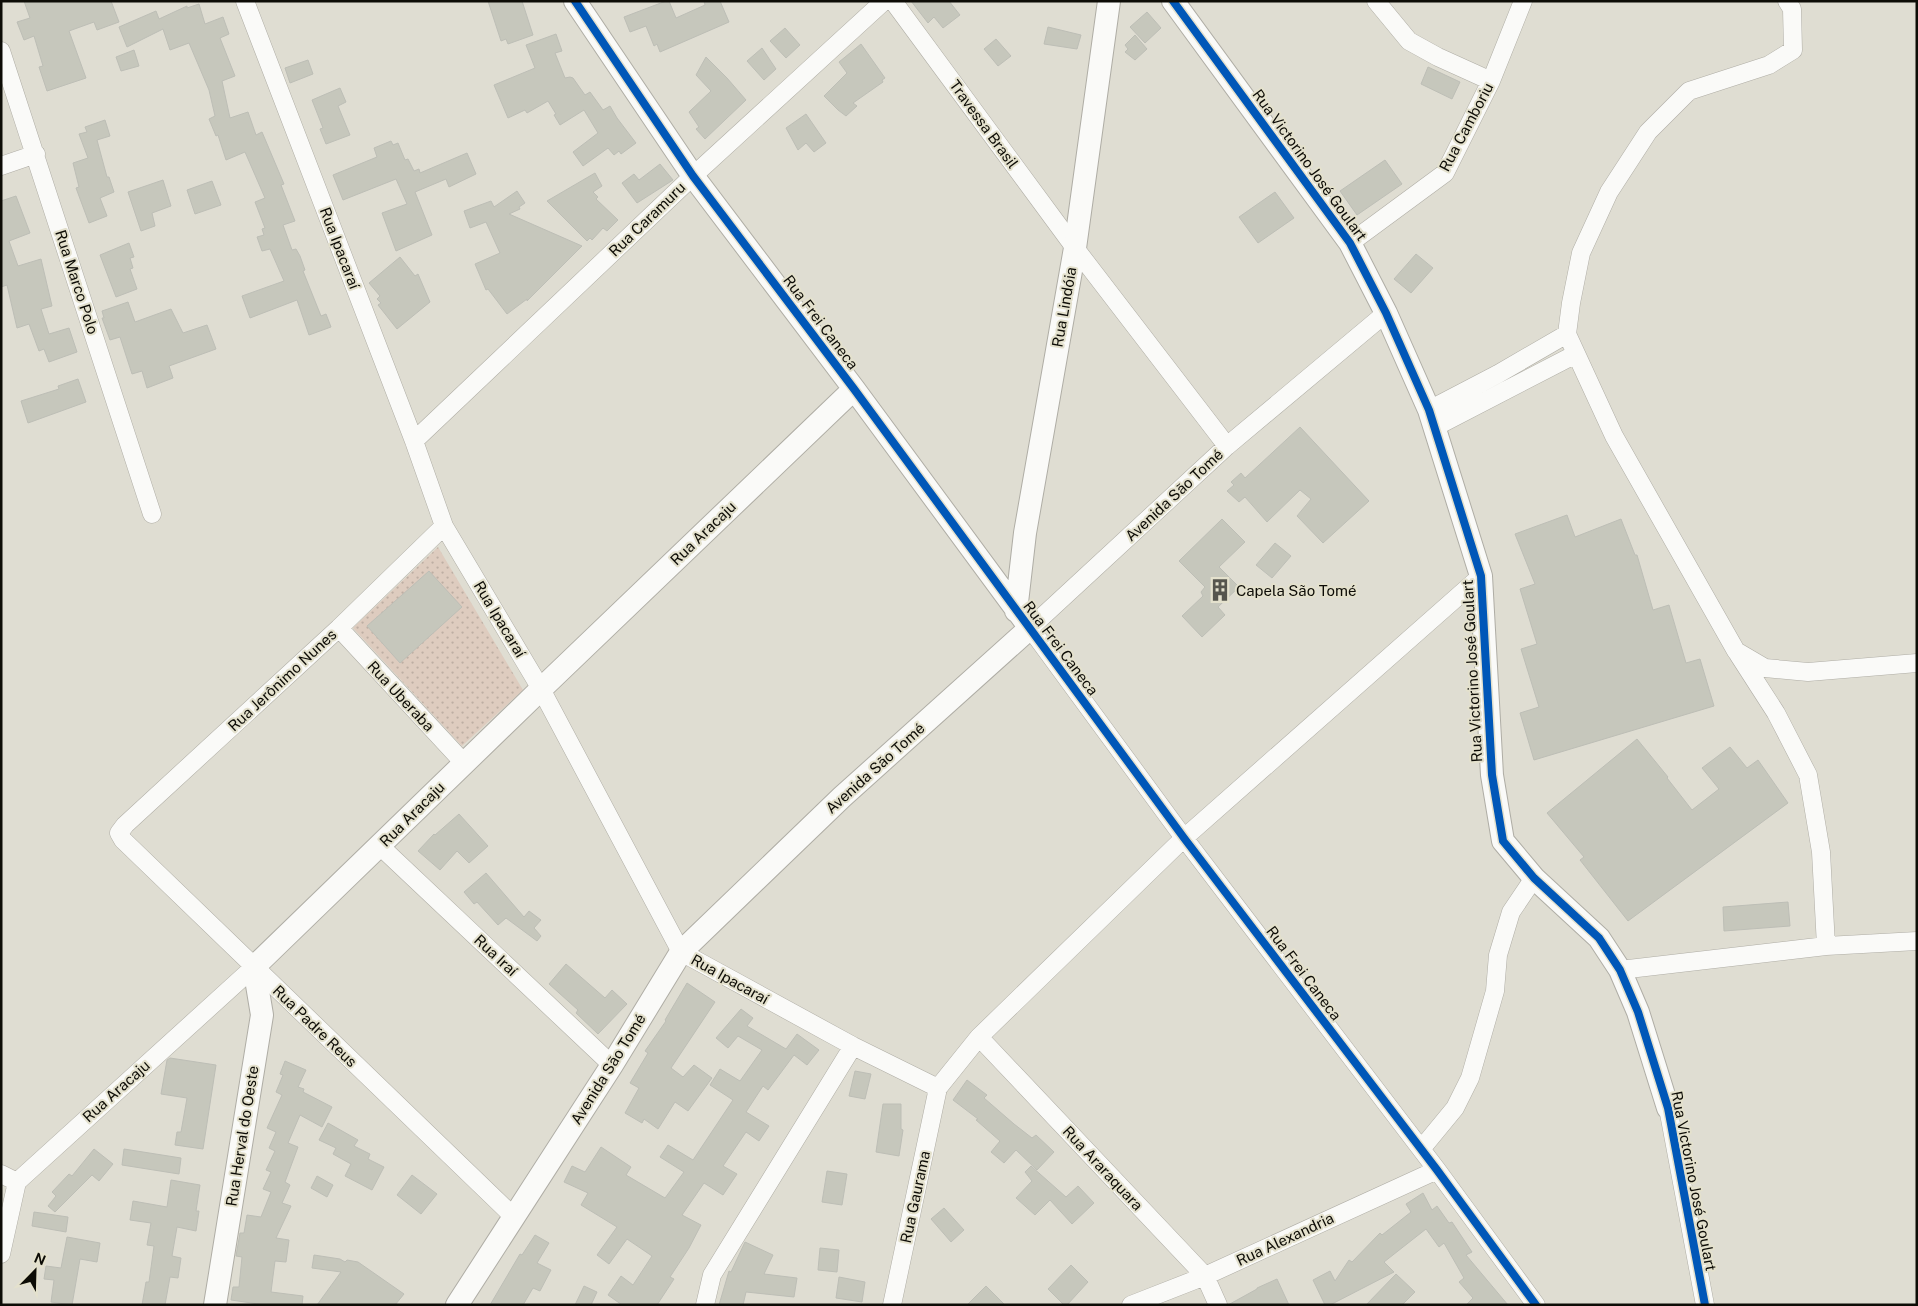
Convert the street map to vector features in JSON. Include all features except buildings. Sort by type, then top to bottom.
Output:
[{"type":"street","name":"Rua Ipacaraí","points":[[245,1],[414,441],[444,526],[541,689],[681,952],[853,1046],[938,1088]]},
{"type":"street","name":"Rua Frei Caneca","points":[[575,1],[693,176],[854,389],[1184,838],[1420,1146],[1536,1305]]},
{"type":"street","name":"Rua Caramuru","points":[[414,441],[693,176],[884,1]]},
{"type":"street","name":"Travessa Brasil","points":[[893,1],[1075,248],[1227,446]]},
{"type":"street","name":"Rua Lindóia","points":[[1023,620],[1025,533],[1075,248],[1109,1]]},
{"type":"street","name":"Rua Victorino José Goulart","points":[[1173,1],[1350,242],[1386,312],[1432,419],[1481,576],[1492,775],[1503,840],[1534,878],[1599,938],[1620,970],[1638,1012],[1668,1108],[1705,1305]]},
{"type":"street","points":[[1376,1],[1409,42],[1491,82]]},
{"type":"street","name":"Rua Camboriu","points":[[1350,242],[1445,174],[1491,82],[1523,1]]},
{"type":"street","points":[[1787,1],[1792,9],[1793,50],[1769,65],[1689,91],[1648,132],[1608,192],[1581,253],[1570,303],[1567,334],[1614,436],[1736,651],[1776,713],[1808,775],[1822,852],[1826,946]]},
{"type":"street","name":"Rua Marco Polo","points":[[1,51],[152,514]]},
{"type":"street","points":[[1,166],[36,154]]},
{"type":"street","name":"Avenida São Tomé","points":[[457,1305],[612,1064],[681,952],[1023,620],[1386,312]]},
{"type":"street","points":[[1432,419],[1498,374],[1567,334]]},
{"type":"street","points":[[1432,419],[1576,354]]},
{"type":"street","name":"Rua Aracaju","points":[[1,1254],[9,1178],[254,967],[854,389]]},
{"type":"street","name":"Rua Jerônimo Nunes","points":[[119,833],[125,825],[338,628],[444,526]]},
{"type":"street","points":[[938,1088],[979,1037],[1184,838],[1481,576]]},
{"type":"street","name":"Rua Uberaba","points":[[338,628],[464,763]]},
{"type":"street","points":[[1736,651],[1765,668],[1808,672],[1917,663]]},
{"type":"street","name":"Rua Padre Reus","points":[[119,833],[123,840],[514,1217]]},
{"type":"street","name":"Rua Iraí","points":[[380,846],[612,1064]]},
{"type":"street","points":[[1420,1146],[1427,1142],[1455,1108],[1470,1078],[1495,991],[1498,955],[1510,912],[1534,878]]},
{"type":"street","points":[[1620,970],[1826,946],[1917,941]]},
{"type":"street","name":"Rua Herval do Oeste","points":[[215,1305],[262,1015],[254,967]]},
{"type":"street","name":"Rua Araraquara","points":[[979,1037],[1205,1276],[1218,1305]]},
{"type":"street","points":[[705,1305],[712,1274],[853,1046]]},
{"type":"street","name":"Rua Gaurama","points":[[892,1305],[938,1088]]},
{"type":"street","name":"Rua Alexandria","points":[[1131,1305],[1205,1276],[1437,1170]]},
{"type":"shaded area","points":[[438,547],[523,690],[462,746],[353,628]]},
{"type":"cycle path","points":[[575,1],[693,176],[854,389],[1184,838],[1437,1170],[1536,1305]]},
{"type":"cycle path","points":[[1173,1],[1350,243],[1386,313],[1429,410],[1481,576],[1492,775],[1503,841],[1534,878],[1599,938],[1620,970],[1638,1012],[1668,1108],[1705,1305]]},
{"type":"place","name":"Capela São Tomé","points":[[1220,590]]}]
